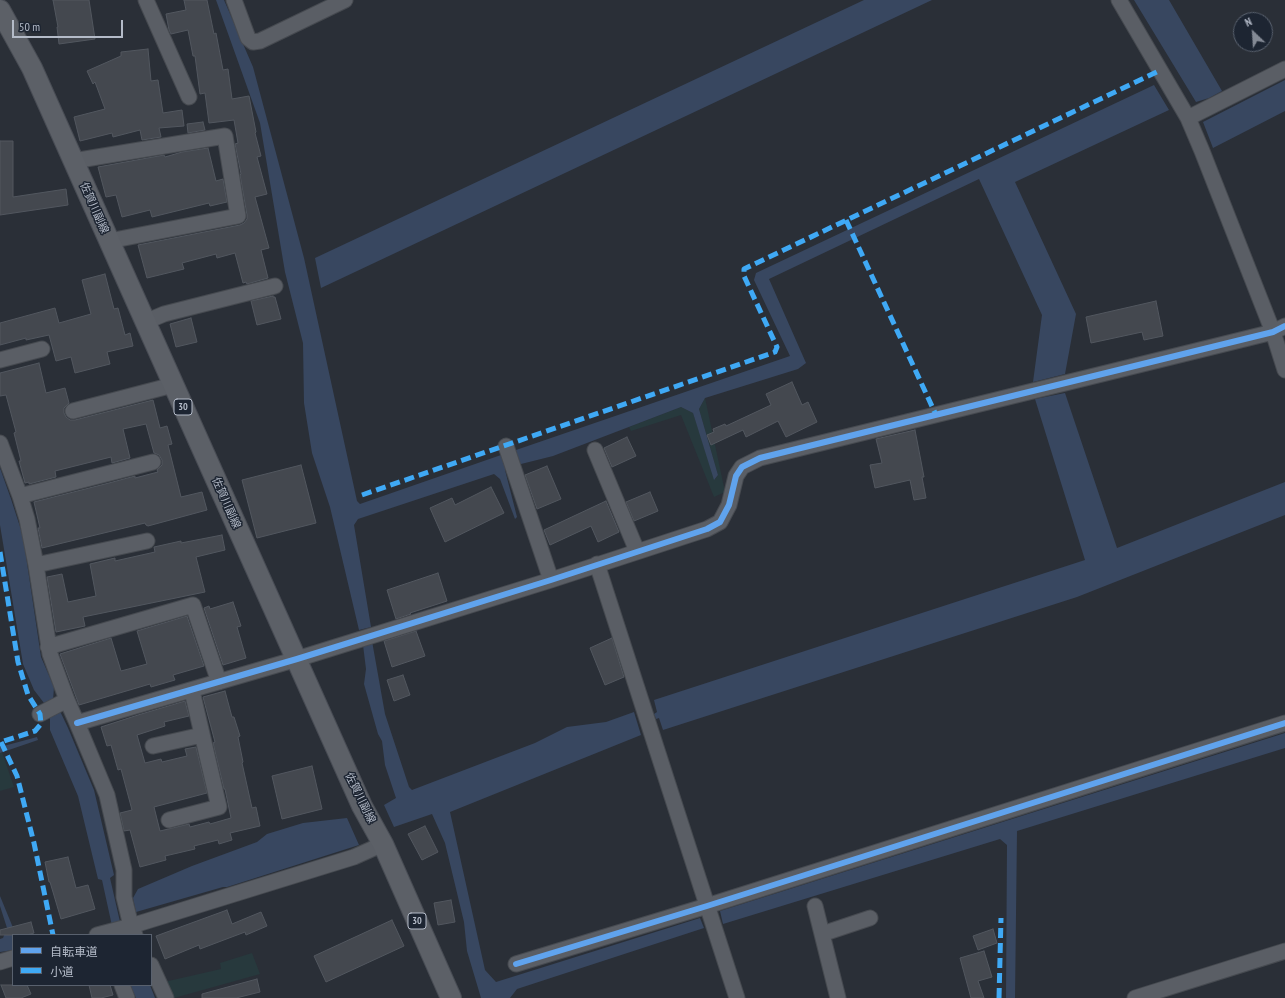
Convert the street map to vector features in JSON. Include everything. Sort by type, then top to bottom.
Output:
[{"type":"main road","name":"佐賀川副線","points":[[0,10],[32,68],[362,806],[383,844],[451,998]]},
{"type":"street","points":[[146,0],[189,97]]},
{"type":"street","points":[[234,0],[248,38],[254,42],[260,41],[345,0]]},
{"type":"street","points":[[1119,0],[1188,118],[1279,329],[1285,370]]},
{"type":"street","points":[[1188,118],[1285,69]]},
{"type":"street","points":[[73,160],[225,136],[238,216],[109,242]]},
{"type":"street","points":[[145,322],[164,314],[275,286]]},
{"type":"street","points":[[77,723],[297,659],[707,529],[720,522],[729,505],[736,476],[742,467],[760,458],[1279,329]]},
{"type":"street","points":[[0,360],[42,349]]},
{"type":"street","points":[[73,411],[173,385]]},
{"type":"street","points":[[0,443],[27,519],[36,565],[48,647],[63,702],[77,723],[107,795],[124,870],[124,898],[131,929]]},
{"type":"street","points":[[507,450],[550,580]]},
{"type":"street","points":[[595,450],[637,551]]},
{"type":"street","points":[[20,496],[153,462]]},
{"type":"street","points":[[36,565],[147,541]]},
{"type":"street","points":[[597,564],[737,998]]},
{"type":"street","points":[[48,647],[193,605],[219,682]]},
{"type":"street","points":[[169,820],[219,807],[192,690]]},
{"type":"street","points":[[40,714],[63,702]]},
{"type":"street","points":[[516,964],[707,906],[1285,723]]},
{"type":"street","points":[[153,746],[202,735]]},
{"type":"street","points":[[105,933],[131,929],[354,857],[383,844]]},
{"type":"street","points":[[816,906],[838,998]]},
{"type":"street","points":[[822,934],[870,918]]},
{"type":"street","points":[[1135,998],[1285,951]]},
{"type":"street","points":[[0,962],[12,958]]},
{"type":"street","points":[[152,967],[166,998]]},
{"type":"street","points":[[122,986],[127,998]]},
{"type":"shaded area","points":[[705,398],[725,492],[714,497],[681,415],[631,431],[629,427],[681,407],[693,413],[715,479],[718,475],[699,409]]},
{"type":"shaded area","points":[[2,752],[14,787],[0,791],[0,753]]},
{"type":"shaded area","points":[[252,953],[260,974],[170,998],[164,982],[221,969],[220,963]]},
{"type":"water","points":[[216,0],[224,0],[253,67],[304,258],[357,501],[360,504],[501,455],[503,460],[517,455],[516,450],[790,356],[754,280],[756,273],[1154,85],[1169,110],[1015,182],[1076,314],[1065,374],[1033,382],[1042,315],[979,179],[769,279],[806,363],[798,369],[705,398],[699,409],[718,475],[714,480],[693,413],[681,407],[553,456],[521,464],[505,470],[517,517],[515,519],[500,479],[494,474],[358,519],[354,525],[371,627],[359,630],[330,507],[312,453],[304,403],[303,343],[285,272],[260,123]]},
{"type":"water","points":[[864,0],[932,0],[321,288],[315,258]]},
{"type":"water","points":[[1134,0],[1169,0],[1222,91],[1209,98],[1196,102]]},
{"type":"water","points":[[1285,80],[1285,111],[1213,148],[1203,122]]},
{"type":"water","points":[[1065,393],[1117,548],[1285,482],[1285,515],[1077,597],[663,730],[659,718],[656,719],[654,714],[657,712],[654,700],[1085,560],[1035,399]]},
{"type":"water","points":[[0,468],[23,536],[41,657],[54,687],[53,700],[68,728],[94,790],[114,875],[110,878],[123,934],[114,934],[102,880],[98,879],[78,796],[50,730],[50,715],[44,703],[34,690],[23,664],[0,525]]},
{"type":"water","points":[[372,641],[385,714],[409,787],[412,790],[535,743],[567,727],[606,722],[634,712],[641,735],[450,812],[485,970],[496,982],[700,918],[704,928],[517,989],[510,998],[481,998],[467,951],[464,922],[445,843],[432,814],[394,827],[384,805],[396,798],[385,765],[382,741],[378,734],[364,684],[366,669],[363,645]]},
{"type":"water","points":[[1285,733],[1285,748],[1017,831],[1015,998],[1006,998],[1007,845],[1000,839],[723,924],[720,911]]},
{"type":"water","points":[[37,737],[38,740],[0,753],[0,747]]},
{"type":"water","points":[[347,818],[359,845],[227,887],[136,912],[133,898],[138,889],[192,866],[257,842],[267,834],[303,823]]},
{"type":"water","points":[[0,896],[16,934],[12,934],[12,950],[0,952],[0,939],[3,938],[7,928],[0,906]]},
{"type":"water","points":[[130,986],[150,986],[155,998],[136,998]]},
{"type":"building","points":[[53,0],[89,0],[95,39],[59,44],[58,27]]},
{"type":"building","points":[[184,0],[207,0],[214,34],[216,33],[223,70],[228,69],[232,99],[249,96],[255,133],[261,156],[257,157],[267,194],[255,197],[269,248],[261,250],[268,278],[247,284],[246,282],[243,283],[235,253],[217,258],[216,254],[182,263],[184,269],[147,278],[138,245],[240,225],[247,219],[235,144],[238,143],[234,120],[209,123],[205,93],[200,94],[195,56],[193,56],[188,30],[171,34],[169,30],[166,14],[186,10]]},
{"type":"building","points":[[148,49],[151,81],[158,80],[163,113],[182,110],[184,126],[159,128],[161,137],[142,140],[140,130],[113,137],[112,133],[80,141],[74,117],[105,109],[95,82],[93,84],[87,71],[121,56],[121,52]]},
{"type":"building","points":[[203,122],[205,130],[188,133],[187,124]]},
{"type":"building","points":[[0,141],[13,141],[13,197],[66,189],[68,205],[0,215]]},
{"type":"building","points":[[208,148],[216,181],[223,179],[227,202],[210,206],[209,203],[152,217],[150,210],[122,217],[116,195],[106,197],[98,167],[164,155],[165,157],[182,152]]},
{"type":"building","points":[[105,274],[114,309],[118,308],[125,335],[130,333],[133,346],[107,352],[110,364],[75,373],[71,357],[56,361],[49,335],[26,340],[26,338],[0,345],[0,323],[55,308],[59,323],[91,314],[82,280]]},
{"type":"building","points":[[273,296],[275,297],[281,319],[257,325],[251,301]]},
{"type":"building","points":[[1156,301],[1163,336],[1144,340],[1142,332],[1091,343],[1086,317]]},
{"type":"building","points":[[191,318],[197,342],[176,347],[170,324]]},
{"type":"building","points":[[39,363],[46,393],[65,388],[69,403],[64,408],[64,413],[70,420],[153,400],[160,428],[167,426],[172,444],[168,445],[181,497],[202,492],[207,510],[148,526],[145,523],[42,548],[38,528],[40,528],[34,502],[135,476],[135,478],[158,472],[157,470],[162,465],[162,460],[159,455],[154,453],[146,424],[123,429],[130,458],[112,463],[111,457],[55,471],[56,477],[29,484],[29,482],[25,483],[14,433],[16,432],[6,395],[0,396],[0,373]]},
{"type":"building","points":[[792,382],[802,405],[808,402],[817,422],[786,437],[778,421],[746,437],[743,430],[711,445],[707,435],[714,432],[713,429],[725,424],[726,426],[771,405],[766,394]]},
{"type":"building","points":[[915,430],[924,477],[922,477],[926,498],[914,500],[910,480],[875,488],[870,465],[882,463],[876,439]]},
{"type":"building","points":[[627,437],[636,456],[612,467],[604,448]]},
{"type":"building","points":[[301,465],[316,523],[257,538],[242,480]]},
{"type":"building","points":[[547,466],[561,499],[537,509],[525,475]]},
{"type":"building","points":[[491,487],[504,513],[445,542],[430,508],[452,498],[455,505]]},
{"type":"building","points":[[650,492],[658,511],[634,521],[626,502]]},
{"type":"building","points":[[606,501],[619,532],[598,542],[591,526],[550,545],[544,530]]},
{"type":"building","points":[[222,535],[225,550],[196,557],[205,592],[83,617],[85,626],[56,632],[47,577],[62,574],[68,602],[96,596],[90,564],[115,558],[115,561],[155,552],[154,547],[181,541],[181,543]]},
{"type":"building","points":[[438,573],[447,601],[396,619],[387,590]]},
{"type":"building","points":[[233,602],[241,626],[237,627],[246,658],[223,665],[204,608],[209,606],[210,609]]},
{"type":"building","points":[[187,616],[204,666],[173,675],[175,680],[151,687],[150,684],[79,705],[60,654],[111,638],[121,671],[147,664],[137,631]]},
{"type":"building","points":[[416,631],[425,656],[392,667],[384,641]]},
{"type":"building","points":[[612,638],[624,677],[605,685],[590,648]]},
{"type":"building","points":[[403,675],[410,695],[394,701],[387,680]]},
{"type":"building","points":[[225,691],[232,717],[234,717],[240,736],[238,737],[242,763],[252,808],[256,807],[260,826],[230,833],[232,840],[219,844],[218,840],[194,846],[195,849],[165,856],[166,860],[140,867],[130,830],[124,831],[120,813],[132,810],[121,769],[118,770],[111,745],[107,746],[101,727],[185,701],[189,716],[164,722],[165,726],[137,735],[145,763],[161,759],[162,762],[187,756],[185,749],[196,747],[207,793],[154,807],[160,831],[189,824],[190,827],[209,822],[210,824],[231,818],[213,743],[215,742],[203,697]]},
{"type":"building","points":[[312,766],[322,809],[282,819],[272,776]]},
{"type":"building","points":[[425,826],[438,852],[422,860],[408,834]]},
{"type":"building","points":[[68,857],[76,888],[88,885],[95,909],[61,919],[49,882],[45,862]]},
{"type":"building","points":[[451,900],[455,922],[438,925],[434,903]]},
{"type":"building","points":[[227,910],[232,924],[261,912],[267,926],[246,935],[245,932],[200,949],[199,945],[165,959],[156,936]]},
{"type":"building","points":[[392,920],[404,946],[326,982],[314,956]]},
{"type":"building","points":[[31,922],[34,933],[0,935],[0,930]]},
{"type":"building","points":[[993,929],[997,943],[978,950],[973,936]]},
{"type":"building","points":[[984,951],[992,977],[978,981],[984,998],[971,998],[960,958]]},
{"type":"building","points":[[257,979],[260,992],[236,998],[202,998],[202,994]]},
{"type":"building","points":[[1,985],[27,986],[31,994],[21,998],[6,998]]},
{"type":"building","points":[[89,986],[110,986],[113,995],[101,998],[92,998]]},
{"type":"marked path","points":[[362,495],[775,352],[777,347],[744,276],[744,269],[1161,70]]},
{"type":"marked path","points":[[846,220],[936,415]]},
{"type":"marked path","points":[[0,552],[18,662],[28,695],[40,714],[41,724],[35,731],[0,742]]},
{"type":"marked path","points":[[1,742],[17,776],[34,843],[53,934]]},
{"type":"marked path","points":[[999,998],[1001,918]]},
{"type":"cycle path","points":[[77,723],[297,659],[551,580],[707,529],[720,522],[729,505],[736,476],[742,467],[760,458],[1273,332],[1285,326]]},
{"type":"cycle path","points":[[516,964],[707,906],[1285,723]]}]
